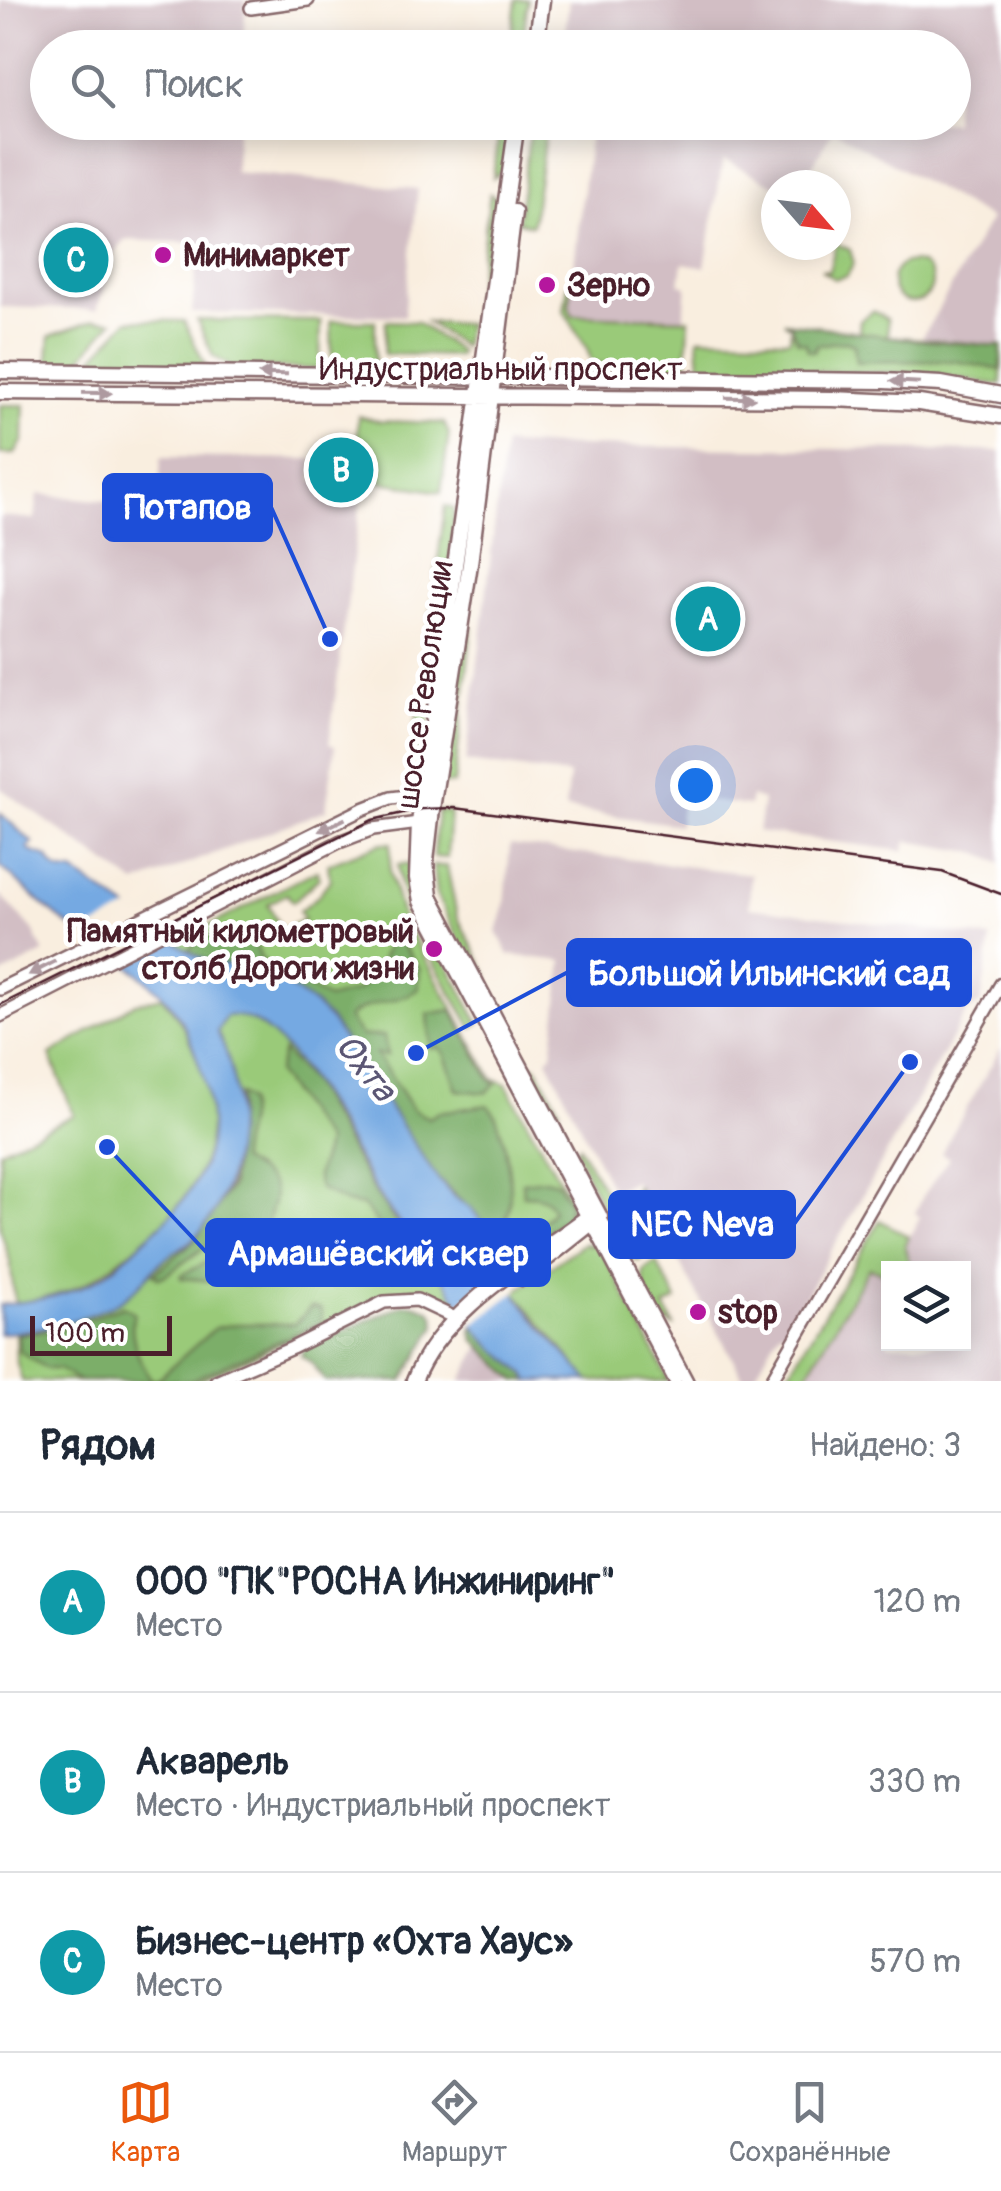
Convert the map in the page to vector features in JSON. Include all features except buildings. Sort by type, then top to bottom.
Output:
[{"type":"main road","points":[[529,30],[533,0]]},
{"type":"main road","points":[[538,30],[542,0]]},
{"type":"main road","name":"шоссе Революции","points":[[487,376],[515,140]]},
{"type":"main road","name":"шоссе Революции","points":[[523,140],[423,794],[417,878],[421,901],[594,1219]]},
{"type":"main road","name":"Индустриальный проспект","points":[[0,371],[912,382],[1001,395]]},
{"type":"main road","name":"Индустриальный проспект","points":[[0,392],[852,400],[919,403],[1001,416]]},
{"type":"main road","name":"шоссе Революции","points":[[484,397],[426,861],[430,896],[594,1219]]},
{"type":"main road","points":[[419,823],[432,808],[423,794]]},
{"type":"main road","points":[[414,1381],[433,1346],[461,1317],[594,1219]]},
{"type":"main road","points":[[422,1381],[461,1317]]},
{"type":"street","points":[[250,8],[308,0]]},
{"type":"street","points":[[0,990],[373,805],[423,794]]},
{"type":"street","points":[[0,1016],[339,842],[373,828],[419,823]]},
{"type":"street","points":[[771,1381],[1001,984]]},
{"type":"street","points":[[594,1219],[675,1381]]},
{"type":"street","points":[[594,1219],[687,1381]]},
{"type":"street","points":[[216,1381],[384,1302],[417,1300],[461,1317]]},
{"type":"shaded area","points":[[0,0],[246,0],[244,30],[30,30],[30,140],[237,140],[235,172],[418,189],[404,316],[192,313],[198,243],[125,240],[113,255],[97,310],[0,307]]},
{"type":"shaded area","points":[[569,0],[1001,0],[1001,346],[920,341],[990,219],[851,140],[971,140],[971,30],[565,30]]},
{"type":"shaded area","points":[[589,140],[827,140],[810,170],[761,170],[761,178],[723,159],[705,267],[683,263],[680,284],[687,286],[684,319],[572,315],[569,306]]},
{"type":"shaded area","points":[[504,445],[1001,451],[1001,864],[979,853],[907,841],[904,851],[758,832],[763,800],[751,797],[749,806],[682,797],[679,825],[565,809],[569,775],[466,762]]},
{"type":"shaded area","points":[[161,457],[313,459],[312,481],[363,483],[329,744],[335,746],[326,810],[136,884],[0,788],[0,516],[35,519],[38,494],[158,506]]},
{"type":"shaded area","points":[[510,845],[751,874],[749,907],[991,938],[981,1003],[966,1013],[787,1329],[779,1331],[752,1381],[745,1381],[634,1181],[616,1189],[610,1186],[547,1059],[552,1054],[563,961],[509,955],[497,932],[505,904]]},
{"type":"shaded area","points":[[0,894],[33,930],[44,953],[0,976]]},
{"type":"shaded area","points":[[1001,1048],[1001,1381],[803,1381],[869,1267],[881,1272],[881,1351],[971,1351],[971,1261],[909,1261],[905,1246],[920,1217],[915,1213],[923,1196],[949,1158],[941,1153]]},
{"type":"shaded area","points":[[480,1347],[512,1374],[517,1381],[461,1381]]},
{"type":"green space","points":[[516,0],[528,0],[524,30],[512,30]]},
{"type":"green space","points":[[498,140],[509,140],[504,170],[493,178]]},
{"type":"green space","points":[[529,140],[544,140],[532,225],[518,222]]},
{"type":"green space","points":[[490,193],[501,203],[481,325],[472,324]]},
{"type":"green space","points":[[851,253],[854,263],[847,276],[834,279],[821,270],[829,271],[832,260],[851,260]]},
{"type":"green space","points":[[912,262],[926,268],[932,282],[926,296],[912,302],[898,296],[892,282],[898,268]]},
{"type":"green space","points":[[568,284],[572,284],[572,315],[689,319],[687,362],[683,369],[628,369],[592,362],[564,311]]},
{"type":"green space","points":[[873,311],[887,319],[888,336],[1001,346],[1001,385],[921,373],[700,369],[698,339],[702,337],[790,339],[791,326],[784,322],[859,332],[860,320]]},
{"type":"green space","points":[[95,320],[113,321],[76,365],[52,364],[48,360],[50,336]]},
{"type":"green space","points":[[128,320],[184,321],[206,367],[87,365]]},
{"type":"green space","points":[[197,320],[321,321],[320,366],[231,367],[213,356]]},
{"type":"green space","points":[[331,321],[375,321],[375,363],[332,369]]},
{"type":"green space","points":[[386,321],[417,322],[460,352],[457,356],[384,354]]},
{"type":"green space","points":[[427,322],[467,324],[463,347]]},
{"type":"green space","points":[[784,322],[915,340],[1001,346],[1001,370],[954,361],[856,362],[854,344],[846,341],[808,350],[806,343],[797,341],[791,326]]},
{"type":"green space","points":[[0,405],[24,405],[23,440],[15,454],[0,454]]},
{"type":"green space","points":[[358,416],[379,421],[444,423],[449,434],[441,492],[380,482],[377,453],[357,437]]},
{"type":"green space","points":[[445,506],[454,509],[451,559],[435,653],[426,652]]},
{"type":"green space","points":[[466,627],[472,627],[454,784],[442,784]]},
{"type":"green space","points":[[419,705],[427,706],[429,721],[424,748],[413,750]]},
{"type":"green space","points":[[438,811],[450,812],[447,858],[433,857]]},
{"type":"green space","points":[[391,843],[390,872],[402,917],[492,1078],[506,1084],[572,1202],[570,1218],[504,1270],[499,1260],[501,1248],[473,1210],[213,965],[176,943],[317,870],[319,878],[293,902],[287,894],[268,904],[282,930],[304,919],[299,911],[330,880],[328,864]]},
{"type":"green space","points":[[398,864],[411,864],[416,905],[479,1023],[472,1028],[415,927]]},
{"type":"green space","points":[[433,866],[447,866],[457,916],[488,976],[483,987],[436,895]]},
{"type":"green space","points":[[227,928],[252,933],[261,959],[328,999],[357,991],[376,973],[389,940],[396,936],[420,969],[418,989],[364,1008],[348,1018],[361,1036],[384,1036],[387,1056],[376,1054],[413,1110],[429,1118],[439,1112],[488,1105],[500,1127],[508,1162],[510,1199],[504,1223],[483,1223],[437,1178],[331,1021],[268,972],[213,965],[189,951],[194,942]]},
{"type":"green space","points":[[161,997],[186,1032],[210,1110],[210,1135],[196,1179],[165,1220],[99,1275],[71,1290],[15,1303],[10,1262],[0,1228],[0,1150],[74,1115],[50,1055],[136,1003]]},
{"type":"green space","points":[[452,1010],[490,1080],[496,1083],[486,1093],[457,1090],[444,1053],[438,1047],[431,1049],[428,1014]]},
{"type":"green space","points":[[235,1015],[259,1025],[301,1065],[381,1199],[461,1303],[456,1307],[421,1296],[389,1295],[198,1381],[22,1381],[15,1333],[60,1325],[120,1301],[207,1220],[229,1185],[237,1117],[229,1061],[217,1032],[226,1016]]},
{"type":"green space","points":[[283,1051],[312,1084],[375,1193],[408,1239],[388,1234],[363,1206],[346,1203],[319,1188],[317,1176],[326,1142],[277,1073]]},
{"type":"green space","points":[[524,1064],[536,1066],[560,1109],[554,1111],[547,1106]]},
{"type":"green space","points":[[239,1094],[248,1101],[240,1161],[268,1180],[273,1188],[265,1242],[290,1269],[298,1289],[181,1278],[213,1259],[222,1247],[215,1240],[166,1275],[159,1278],[154,1274],[195,1240],[231,1186]]},
{"type":"green space","points":[[579,1146],[608,1197],[606,1207],[601,1206],[576,1151]]},
{"type":"green space","points":[[522,1182],[557,1182],[569,1203],[566,1218],[537,1239],[533,1236],[535,1229],[553,1211],[541,1197],[523,1195]]},
{"type":"green space","points":[[637,1186],[662,1234],[648,1243],[652,1253],[638,1261],[625,1254],[611,1229],[614,1216],[631,1201]]},
{"type":"green space","points":[[880,1220],[909,1237],[905,1246],[909,1261],[881,1261],[881,1272],[869,1268],[803,1381],[784,1381]]},
{"type":"green space","points":[[597,1240],[669,1381],[589,1381],[515,1292],[584,1243],[589,1245]]},
{"type":"green space","points":[[656,1262],[677,1300],[665,1307],[674,1326],[656,1311],[645,1286],[644,1271]]},
{"type":"green space","points":[[403,1305],[430,1310],[436,1326],[403,1381],[325,1381],[311,1362],[301,1356],[305,1347]]},
{"type":"green space","points":[[123,1306],[134,1313],[136,1348],[152,1380],[215,1328],[295,1324],[311,1307],[321,1309],[322,1322],[189,1381],[80,1381],[58,1369],[47,1369],[19,1351],[18,1334],[61,1329]]},
{"type":"green space","points":[[474,1323],[530,1381],[517,1381],[474,1340]]},
{"type":"water","points":[[0,813],[33,843],[28,847],[30,851],[48,857],[58,870],[74,872],[189,951],[213,965],[244,965],[268,972],[315,1005],[331,1021],[437,1178],[473,1210],[501,1249],[501,1263],[519,1298],[589,1381],[530,1381],[486,1340],[380,1197],[294,1058],[249,1019],[226,1016],[217,1032],[234,1082],[236,1140],[231,1168],[210,1219],[193,1239],[162,1261],[117,1303],[60,1324],[0,1334],[0,1305],[52,1296],[90,1283],[118,1264],[165,1220],[197,1179],[206,1157],[210,1110],[189,1037],[165,998],[138,973],[55,915],[0,866]]},
{"type":"pier","points":[[135,906],[178,938],[120,968],[76,936]]},
{"type":"pier","points":[[507,1267],[519,1289],[471,1326],[457,1306]]},
{"type":"tram line","points":[[0,1005],[372,820],[421,809],[454,808],[942,872],[1001,894]]},
{"type":"place","name":"Минимаркет","points":[[163,255]]},
{"type":"place","name":"Бизнес-центр «Охта Хаус»","points":[[76,260]]},
{"type":"place","name":"Зерно","points":[[547,285]]},
{"type":"place","name":"Акварель","points":[[341,470]]},
{"type":"place","name":"ООО \"ПК\"РОСНА Инжиниринг\"","points":[[708,619]]},
{"type":"place","name":"Потапов","points":[[330,639]]},
{"type":"place","name":"Памятный километровый столб Дороги жизни","points":[[434,949]]},
{"type":"place","name":"Большой Ильинский сад","points":[[416,1053]]},
{"type":"place","name":"NEC Neva","points":[[910,1062]]},
{"type":"place","name":"Армашёвский сквер","points":[[107,1147]]},
{"type":"place","name":"stop","points":[[698,1312]]},
{"type":"water label","name":"Охта","points":[[366,1067]]}]
